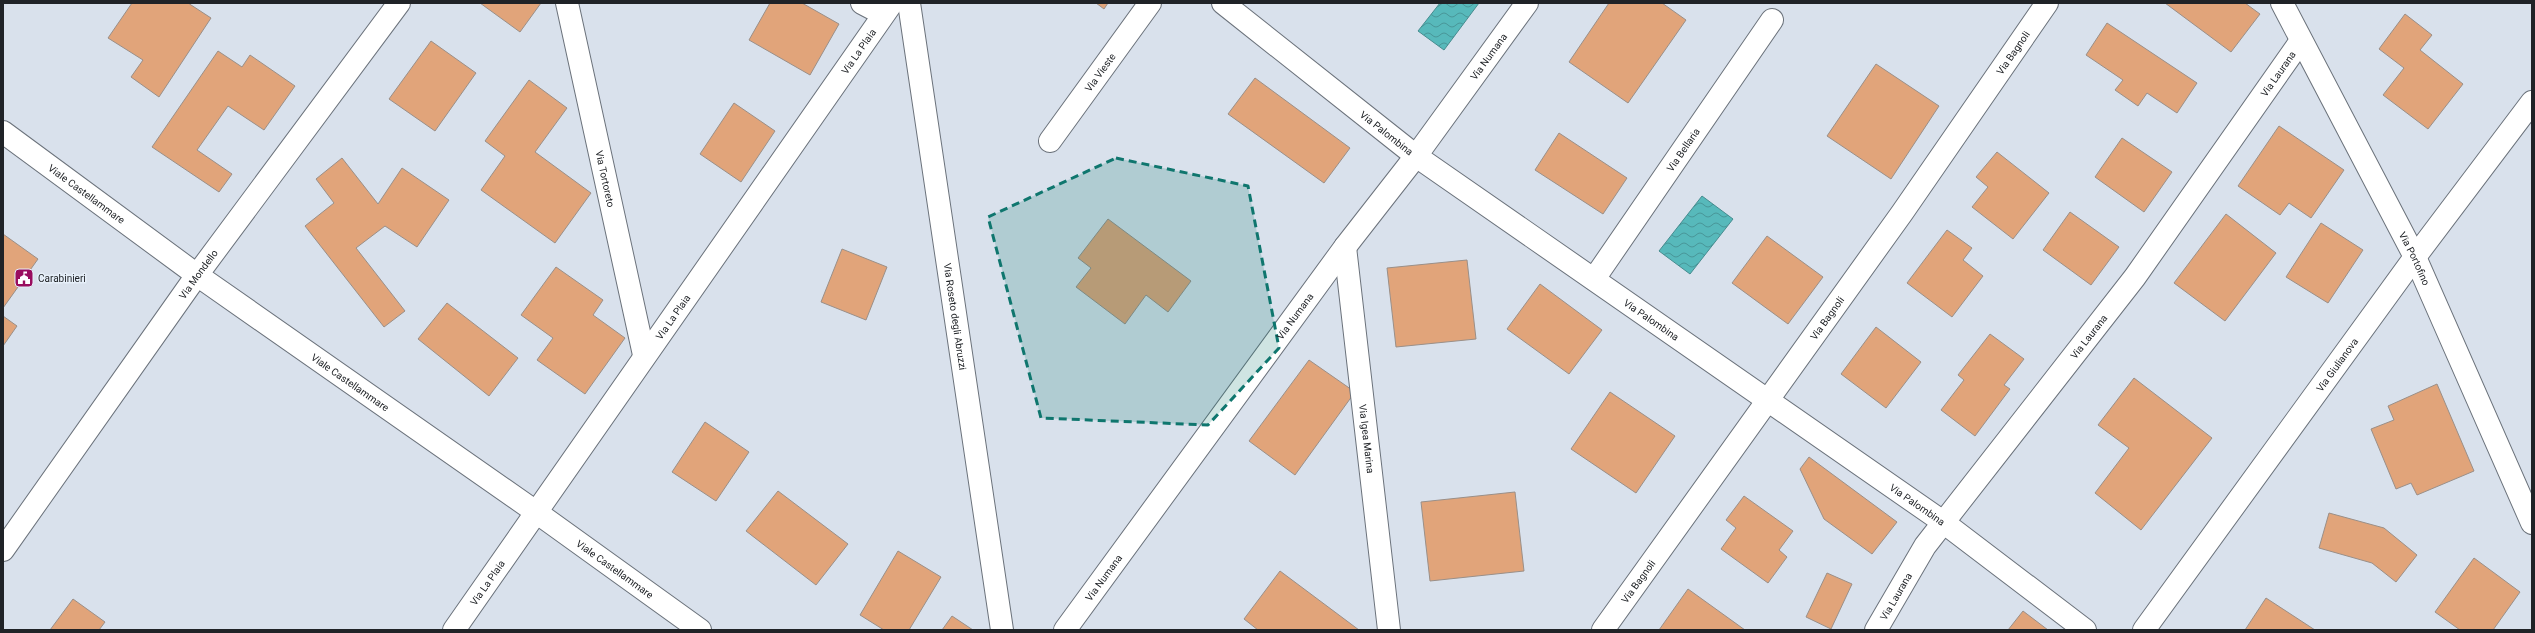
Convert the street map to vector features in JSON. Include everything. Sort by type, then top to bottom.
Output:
[{"type":"street","name":"Via Mondello","points":[[3,550],[197,275],[399,3]]},
{"type":"street","name":"Via Tortoreto","points":[[567,3],[644,355]]},
{"type":"street","points":[[862,3],[888,9]]},
{"type":"street","name":"Via Roseto degli Abruzzi","points":[[910,3],[1002,630]]},
{"type":"street","name":"Via Vieste","points":[[1050,140],[1150,3]]},
{"type":"street","name":"Via Palombina","points":[[1223,3],[1416,156],[1942,522],[2085,630]]},
{"type":"street","name":"Via Numana","points":[[1065,630],[1345,247],[1416,156],[1527,3]]},
{"type":"street","name":"Via Bagnoli","points":[[1603,630],[1769,401],[2048,3]]},
{"type":"street","name":"Via Portofino","points":[[2282,3],[2300,42],[2415,257],[2532,523]]},
{"type":"street","name":"Via La Plaia","points":[[454,630],[644,355],[888,9]]},
{"type":"street","name":"Via Bellaria","points":[[1594,279],[1772,20]]},
{"type":"street","name":"Via Laurana","points":[[1876,630],[1910,569],[1942,522],[2127,287],[2300,42]]},
{"type":"street","name":"Via Giulianova","points":[[2144,630],[2415,257],[2532,102]]},
{"type":"street","name":"Viale Castellammare","points":[[3,132],[197,275],[536,512],[700,630]]},
{"type":"street","name":"Via Igea Marina","points":[[1345,247],[1389,630]]},
{"type":"highlighted area","points":[[1116,158],[1248,186],[1279,348],[1208,425],[1041,418],[988,217]]},
{"type":"water","points":[[1440,3],[1479,3],[1444,50],[1418,31]]},
{"type":"water","points":[[1702,196],[1733,219],[1690,274],[1659,251]]},
{"type":"building","points":[[132,3],[188,3],[211,18],[159,97],[131,77],[143,60],[108,38]]},
{"type":"building","points":[[480,3],[541,3],[520,32]]},
{"type":"building","points":[[770,3],[802,3],[839,24],[810,75],[749,40]]},
{"type":"building","points":[[1096,3],[1108,3],[1104,9]]},
{"type":"building","points":[[1609,3],[1662,3],[1686,20],[1628,103],[1569,62]]},
{"type":"building","points":[[2165,3],[2245,3],[2260,14],[2231,52]]},
{"type":"building","points":[[2405,14],[2432,35],[2420,50],[2463,84],[2428,129],[2383,95],[2404,68],[2379,49]]},
{"type":"building","points":[[2107,23],[2197,83],[2177,113],[2147,93],[2138,106],[2115,90],[2123,80],[2086,55]]},
{"type":"building","points":[[431,41],[476,73],[435,131],[389,99]]},
{"type":"building","points":[[218,51],[242,67],[250,55],[295,86],[264,130],[228,106],[197,150],[232,174],[219,192],[152,147]]},
{"type":"building","points":[[1876,64],[1939,106],[1891,179],[1827,136]]},
{"type":"building","points":[[1255,78],[1350,148],[1324,183],[1228,114]]},
{"type":"building","points":[[529,80],[567,108],[535,152],[591,193],[555,243],[481,190],[505,156],[485,141]]},
{"type":"building","points":[[734,103],[775,131],[741,182],[700,154]]},
{"type":"building","points":[[2279,126],[2344,170],[2311,218],[2289,203],[2280,215],[2238,186]]},
{"type":"building","points":[[1559,133],[1627,178],[1603,214],[1535,170]]},
{"type":"building","points":[[2122,138],[2172,172],[2144,212],[2095,177]]},
{"type":"building","points":[[1997,152],[2049,193],[2013,239],[1972,207],[1988,187],[1976,177]]},
{"type":"building","points":[[342,158],[378,204],[402,168],[449,200],[417,247],[385,226],[356,248],[405,311],[384,327],[305,226],[334,203],[316,179]]},
{"type":"building","points":[[2070,212],[2119,247],[2091,285],[2043,250]]},
{"type":"building","points":[[2226,214],[2276,253],[2225,321],[2174,283]]},
{"type":"building","points":[[1108,219],[1191,281],[1168,312],[1146,295],[1125,324],[1076,287],[1091,268],[1078,258]]},
{"type":"building","points":[[2321,223],[2363,250],[2328,303],[2286,277]]},
{"type":"building","points":[[1947,230],[1972,248],[1963,260],[1983,276],[1952,317],[1907,283]]},
{"type":"building","points":[[3,234],[38,259],[3,308]]},
{"type":"building","points":[[1767,236],[1823,277],[1788,324],[1732,283]]},
{"type":"building","points":[[842,249],[887,267],[866,320],[821,302]]},
{"type":"building","points":[[1467,260],[1476,339],[1396,347],[1387,268]]},
{"type":"building","points":[[556,267],[603,300],[593,315],[625,338],[585,394],[537,360],[553,338],[521,315]]},
{"type":"building","points":[[1540,284],[1602,330],[1569,374],[1507,329]]},
{"type":"building","points":[[447,303],[518,358],[489,396],[418,339]]},
{"type":"building","points":[[3,316],[17,326],[3,346]]},
{"type":"building","points":[[1876,327],[1921,362],[1886,408],[1841,374]]},
{"type":"building","points":[[1990,334],[2024,359],[2004,385],[2010,389],[1975,436],[1941,410],[1964,380],[1958,375]]},
{"type":"building","points":[[1309,360],[1355,392],[1295,475],[1249,441]]},
{"type":"building","points":[[2134,378],[2212,438],[2141,530],[2095,493],[2129,448],[2098,425]]},
{"type":"building","points":[[2437,384],[2474,471],[2417,495],[2411,483],[2396,489],[2371,429],[2394,420],[2388,406]]},
{"type":"building","points":[[1610,392],[1675,436],[1636,493],[1571,449]]},
{"type":"building","points":[[705,422],[749,452],[716,501],[672,472]]},
{"type":"building","points":[[1809,457],[1897,522],[1872,554],[1824,519],[1800,469]]},
{"type":"building","points":[[778,491],[848,544],[816,585],[746,531]]},
{"type":"building","points":[[1515,492],[1524,571],[1430,581],[1421,502]]},
{"type":"building","points":[[1744,496],[1793,531],[1779,550],[1787,557],[1768,583],[1721,549],[1736,528],[1726,520]]},
{"type":"building","points":[[2329,513],[2384,528],[2417,555],[2396,582],[2372,563],[2319,548]]},
{"type":"building","points":[[898,551],[941,577],[909,630],[884,630],[860,615]]},
{"type":"building","points":[[2474,558],[2520,592],[2493,630],[2460,630],[2435,612]]},
{"type":"building","points":[[1280,571],[1359,630],[1258,630],[1244,619]]},
{"type":"building","points":[[1827,573],[1852,584],[1831,629],[1806,617]]},
{"type":"building","points":[[1688,589],[1745,630],[1659,630]]},
{"type":"building","points":[[2266,598],[2315,630],[2245,630]]},
{"type":"building","points":[[73,599],[105,622],[99,630],[50,630]]},
{"type":"building","points":[[2023,611],[2048,630],[2008,630]]},
{"type":"building","points":[[952,616],[973,630],[942,630]]},
{"type":"place","name":"Carabinieri","points":[[24,278]]}]
